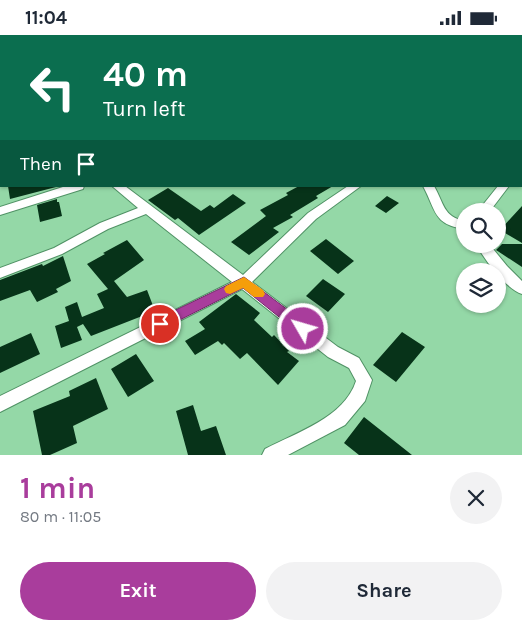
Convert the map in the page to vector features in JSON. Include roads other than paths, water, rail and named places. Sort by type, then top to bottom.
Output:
[{"type":"street","points":[[0,211],[76,187]]},
{"type":"street","points":[[118,187],[333,352],[354,363],[364,380],[359,396],[339,419],[271,455]]},
{"type":"street","points":[[0,404],[244,282],[312,216],[355,187]]},
{"type":"street","points":[[429,187],[441,215],[451,223],[456,224]]},
{"type":"street","points":[[490,203],[503,187]]},
{"type":"street","points":[[0,273],[58,251],[104,226],[148,209]]},
{"type":"street","points":[[489,253],[502,270],[522,289]]}]
